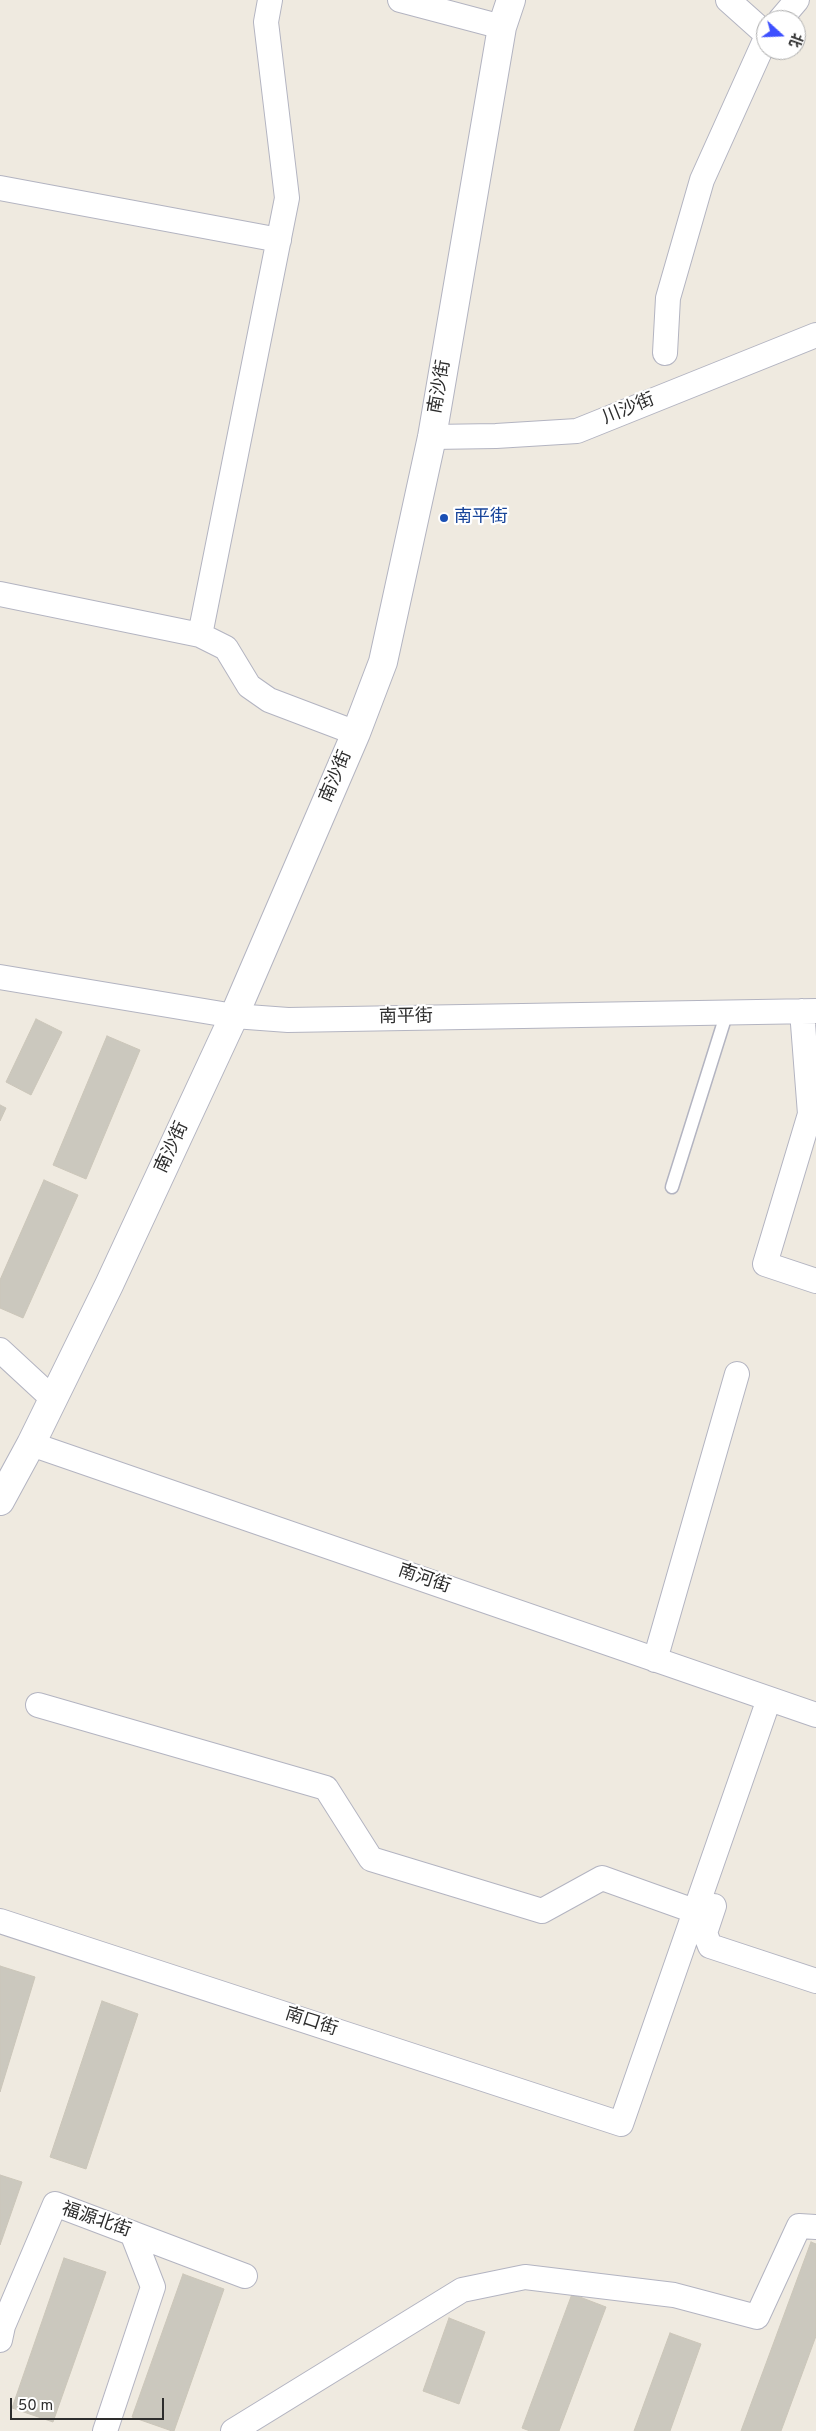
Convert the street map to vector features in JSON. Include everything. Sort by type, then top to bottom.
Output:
[{"type":"street","points":[[200,635],[287,198],[266,22],[270,0]]},
{"type":"street","points":[[400,0],[502,27]]},
{"type":"street","name":"南沙街","points":[[0,1501],[31,1444],[110,1285],[234,1016],[356,733],[383,662],[432,437],[502,27],[511,0]]},
{"type":"street","points":[[728,0],[756,25]]},
{"type":"street","points":[[788,10],[797,0]]},
{"type":"street","points":[[666,353],[668,298],[702,180],[756,60]]},
{"type":"street","points":[[0,188],[279,240]]},
{"type":"street","name":"川沙街","points":[[432,437],[496,436],[578,431],[816,335]]},
{"type":"street","points":[[0,594],[200,635],[226,648],[248,686],[269,700],[356,733]]},
{"type":"street","name":"南平街","points":[[0,977],[234,1016],[288,1020],[809,1011]]},
{"type":"street","points":[[809,1011],[813,1115],[765,1264],[816,1281]]},
{"type":"street","points":[[0,1350],[53,1398]]},
{"type":"street","points":[[656,1660],[737,1374]]},
{"type":"street","name":"南河街","points":[[31,1444],[816,1715]]},
{"type":"street","points":[[38,1704],[326,1788],[371,1859],[380,1862],[542,1911],[602,1878],[697,1912],[770,1699]]},
{"type":"street","points":[[732,1809],[738,1833],[705,1933],[710,1946],[816,1981]]},
{"type":"street","name":"南口街","points":[[0,1922],[621,2124],[697,1912]]},
{"type":"street","name":"福源北街","points":[[1,2330],[55,2204],[245,2276]]},
{"type":"street","points":[[233,2431],[462,2290],[525,2278],[674,2295],[757,2317],[799,2226],[816,2227]]},
{"type":"street","points":[[105,2431],[154,2287],[132,2233]]},
{"type":"lane","points":[[672,1187],[727,1012]]},
{"type":"building","points":[[36,1019],[62,1032],[31,1095],[6,1082]]},
{"type":"building","points":[[107,1036],[140,1050],[86,1179],[53,1165]]},
{"type":"building","points":[[0,1105],[6,1108],[0,1121]]},
{"type":"building","points":[[44,1180],[78,1195],[23,1318],[0,1308],[0,1280]]},
{"type":"building","points":[[0,1966],[35,1977],[0,2092]]},
{"type":"building","points":[[102,2001],[138,2014],[86,2169],[50,2157]]},
{"type":"building","points":[[0,2175],[22,2182],[0,2245]]},
{"type":"building","points":[[811,2242],[816,2244],[816,2336],[781,2431],[741,2431]]},
{"type":"building","points":[[64,2258],[106,2272],[53,2422],[12,2408]]},
{"type":"building","points":[[183,2274],[224,2289],[174,2431],[172,2431],[132,2417]]},
{"type":"building","points":[[572,2294],[606,2307],[559,2431],[530,2431],[522,2428]]},
{"type":"building","points":[[449,2318],[485,2332],[459,2404],[423,2391]]},
{"type":"building","points":[[670,2333],[701,2344],[670,2431],[634,2431]]},
{"type":"place","name":"南平街","points":[[444,518]]}]
